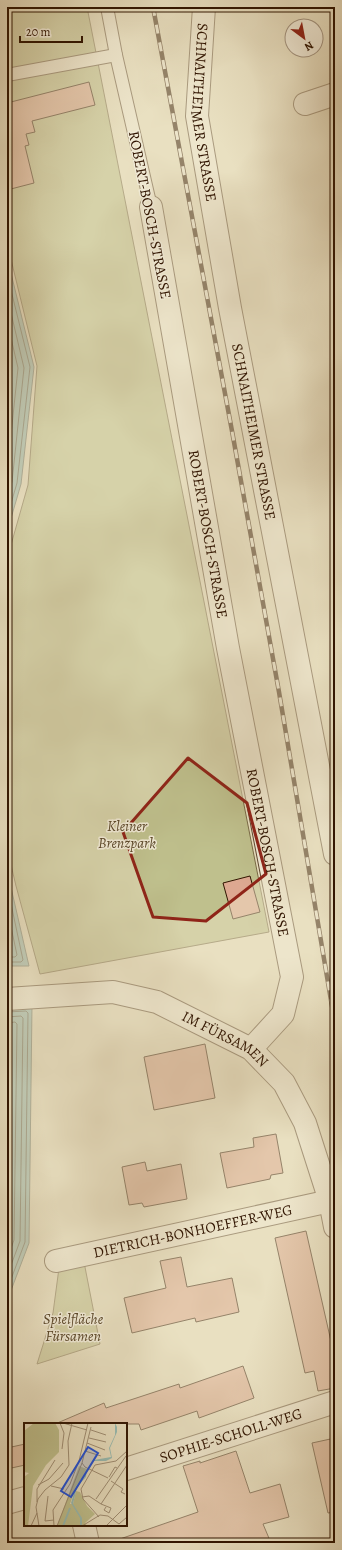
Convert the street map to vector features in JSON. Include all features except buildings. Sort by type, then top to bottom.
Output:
[{"type":"street","name":"SCHNAITHEIMER STRASSE","points":[[204,7],[197,116],[230,308],[335,854]]},
{"type":"street","points":[[305,104],[335,94]]},
{"type":"street","name":"ROBERT-BOSCH-STRASSE","points":[[150,207],[228,648],[292,977],[283,1014],[251,1049]]},
{"type":"street","name":"IM FÜRSAMEN","points":[[7,999],[113,992],[157,1002],[251,1049],[284,1083],[305,1123],[330,1201],[335,1227]]},
{"type":"street","name":"DIETRICH-BONHOEFFER-WEG","points":[[56,1261],[330,1201]]},
{"type":"street","name":"SOPHIE-SCHOLL-WEG","points":[[127,1469],[335,1402]]},
{"type":"street","points":[[7,1503],[24,1498]]},
{"type":"street","points":[[84,1526],[88,1543]]},
{"type":"lane","name":"ROBERT-BOSCH-STRASSE","points":[[107,7],[116,55],[150,207]]},
{"type":"lane","points":[[7,75],[116,55]]},
{"type":"highlighted area","points":[[188,758],[247,803],[266,874],[206,921],[153,917],[123,832]]},
{"type":"green space","name":"Kleiner Brenzpark","points":[[7,7],[87,7],[269,932],[40,974],[7,848],[7,559],[28,485],[37,366],[7,243]]},
{"type":"green space","name":"Spielfläche Fürsamen","points":[[84,1262],[100,1344],[37,1364],[53,1313],[59,1268]]},
{"type":"water","points":[[7,257],[34,367],[21,484],[7,532]]},
{"type":"water","points":[[7,870],[29,966],[7,966]]},
{"type":"water","points":[[32,1006],[29,1243],[7,1301],[7,1008]]},
{"type":"railway","points":[[153,7],[279,692],[335,1024]]}]
